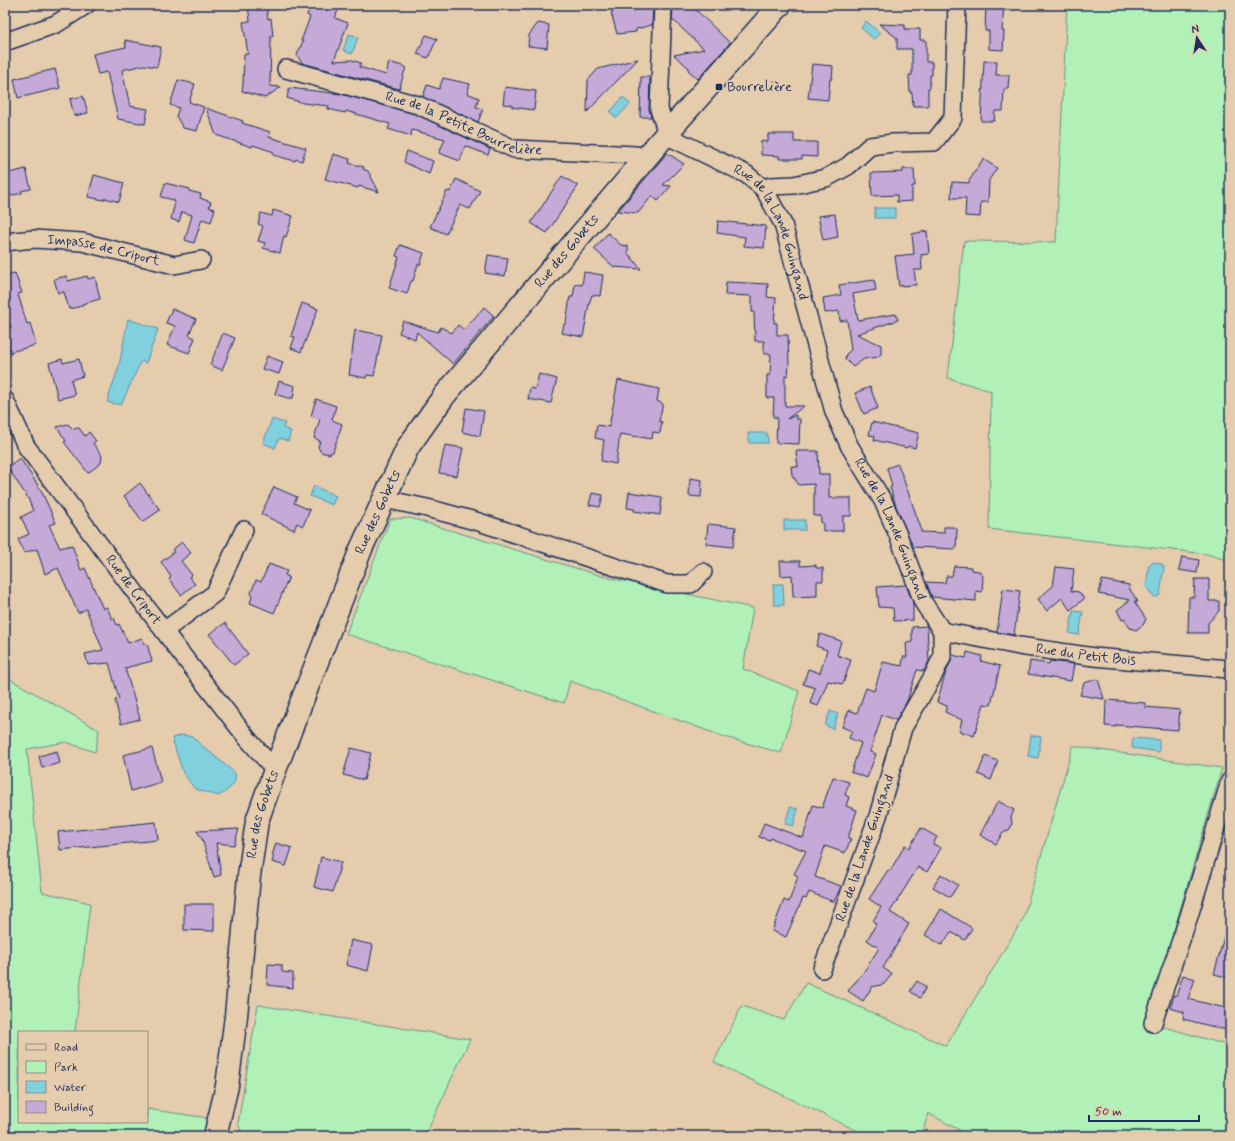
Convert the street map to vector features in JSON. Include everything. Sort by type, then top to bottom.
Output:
[{"type":"main road","name":"Rue des Gobets","points":[[214,1136],[227,1086],[236,1016],[249,876],[257,821],[275,770],[361,549],[408,447],[444,396],[667,133],[780,5]]},
{"type":"street","points":[[5,42],[56,24],[86,5]]},
{"type":"street","points":[[663,5],[659,109],[667,133]]},
{"type":"street","points":[[764,189],[771,186],[794,185],[826,178],[848,166],[870,146],[893,143],[934,142],[952,118],[957,5]]},
{"type":"street","name":"Rue de la Petite Bourrelière","points":[[286,69],[418,105],[514,149],[636,155],[644,160]]},
{"type":"street","name":"Rue de la Lande Guingand","points":[[667,133],[674,139],[746,174],[764,189],[783,224],[834,412],[850,447],[883,501],[898,535],[923,602],[942,631],[942,657],[933,676],[903,728],[878,816],[822,969]]},
{"type":"street","name":"Impasse de Criport","points":[[5,242],[34,239],[82,242],[174,265],[201,260]]},
{"type":"street","name":"Rue de Criport","points":[[5,400],[26,446],[164,631],[247,738],[275,770]]},
{"type":"street","points":[[384,499],[427,508],[479,522],[667,584],[692,584],[703,572]]},
{"type":"street","points":[[164,631],[215,593],[244,530]]},
{"type":"street","name":"Rue du Petit Bois","points":[[942,631],[1019,646],[1094,658],[1228,669],[1230,671]]},
{"type":"street","points":[[1153,1023],[1190,916],[1230,781]]},
{"type":"green space","points":[[1067,5],[1230,5],[1230,561],[1207,554],[989,529],[991,391],[948,378],[964,241],[1056,242]]},
{"type":"green space","points":[[410,518],[605,577],[753,608],[743,669],[799,691],[781,753],[725,737],[570,681],[564,703],[346,634],[390,519]]},
{"type":"green space","points":[[5,675],[6,677],[99,730],[95,752],[66,742],[27,749],[42,892],[90,903],[75,1031],[18,1031],[18,1123],[148,1123],[148,1109],[208,1118],[203,1136],[5,1136]]},
{"type":"green space","points":[[1073,746],[1222,768],[1147,1022],[1230,1046],[1230,1136],[970,1136],[928,1113],[922,1136],[868,1136],[714,1062],[742,1006],[784,1020],[806,983],[946,1046],[1023,919]]},
{"type":"green space","points":[[258,1005],[470,1039],[425,1136],[243,1136],[238,1123]]},
{"type":"water","points":[[866,21],[880,33],[874,39],[861,28]]},
{"type":"water","points":[[349,34],[358,37],[352,54],[343,50]]},
{"type":"water","points":[[623,97],[630,104],[617,118],[610,112]]},
{"type":"water","points":[[875,208],[895,208],[895,218],[875,218]]},
{"type":"water","points":[[128,319],[158,329],[146,363],[141,361],[121,405],[107,402],[119,366]]},
{"type":"water","points":[[272,419],[285,423],[283,428],[291,431],[288,441],[279,438],[275,448],[263,443]]},
{"type":"water","points":[[748,433],[767,433],[768,443],[749,443]]},
{"type":"water","points":[[314,486],[336,496],[332,505],[310,496]]},
{"type":"water","points":[[784,520],[805,520],[805,530],[784,530]]},
{"type":"water","points":[[1152,562],[1162,564],[1164,567],[1160,595],[1157,597],[1153,596],[1146,587],[1149,565]]},
{"type":"water","points":[[773,584],[783,584],[784,605],[774,605]]},
{"type":"water","points":[[1073,611],[1083,612],[1079,635],[1069,633]]},
{"type":"water","points":[[830,711],[838,714],[833,729],[825,725]]},
{"type":"water","points":[[183,735],[193,737],[235,773],[236,777],[233,784],[219,796],[195,789],[183,773],[172,738]]},
{"type":"water","points":[[1031,735],[1041,737],[1038,758],[1028,756]]},
{"type":"water","points":[[1133,738],[1159,740],[1159,752],[1132,748]]},
{"type":"water","points":[[790,807],[798,809],[793,826],[785,824]]},
{"type":"building","points":[[248,5],[266,5],[268,19],[271,18],[273,36],[271,36],[270,86],[281,87],[265,98],[242,91],[244,54],[248,54],[243,22],[250,21]]},
{"type":"building","points":[[311,5],[340,5],[335,18],[348,23],[334,61],[352,60],[361,63],[359,67],[386,75],[389,62],[406,67],[399,89],[302,63],[297,55],[310,17],[307,15]]},
{"type":"building","points":[[691,5],[730,43],[698,79],[688,70],[689,68],[674,55],[704,49],[674,21],[672,21],[673,7]]},
{"type":"building","points":[[986,5],[1004,5],[1002,31],[1004,31],[1003,50],[989,49],[989,31],[985,31]]},
{"type":"building","points":[[653,6],[652,25],[636,29],[636,32],[617,34],[611,12],[630,7],[632,11]]},
{"type":"building","points":[[538,23],[549,25],[547,48],[528,46],[529,35]]},
{"type":"building","points":[[879,24],[905,25],[905,29],[920,29],[920,40],[926,40],[926,62],[932,62],[930,88],[928,88],[928,106],[913,106],[912,93],[910,93],[909,75],[912,75],[912,49],[897,49],[897,38]]},
{"type":"building","points":[[426,35],[437,39],[428,58],[417,54]]},
{"type":"building","points":[[125,40],[161,47],[157,67],[144,65],[122,70],[130,106],[148,109],[145,124],[118,119],[107,72],[98,74],[93,54],[126,47]]},
{"type":"building","points":[[638,59],[587,112],[588,80],[598,69]]},
{"type":"building","points":[[984,61],[997,61],[996,75],[1009,75],[1008,89],[1004,89],[1003,111],[995,111],[994,121],[981,121]]},
{"type":"building","points":[[812,64],[833,66],[828,100],[808,98]]},
{"type":"building","points":[[55,69],[60,88],[18,98],[14,79]]},
{"type":"building","points":[[641,77],[650,77],[649,109],[651,117],[640,117]]},
{"type":"building","points":[[443,78],[470,84],[467,93],[479,98],[476,107],[483,109],[478,122],[423,97],[427,85],[439,89]]},
{"type":"building","points":[[178,80],[195,84],[189,102],[204,107],[197,131],[183,128],[176,116],[179,108],[170,105]]},
{"type":"building","points":[[505,87],[536,91],[534,110],[512,107],[512,105],[503,104]]},
{"type":"building","points":[[289,88],[341,94],[415,114],[490,149],[488,155],[465,146],[460,161],[439,153],[445,139],[412,130],[411,136],[388,129],[390,124],[346,111],[345,113],[328,109],[329,106],[303,103],[287,98]]},
{"type":"building","points":[[83,96],[88,113],[74,116],[70,99]]},
{"type":"building","points":[[206,108],[243,121],[242,123],[270,132],[269,137],[306,148],[302,161],[296,159],[295,161],[273,155],[274,152],[253,145],[252,147],[216,135]]},
{"type":"building","points":[[768,134],[794,134],[794,142],[817,142],[817,157],[802,156],[802,159],[779,159],[779,156],[761,155],[761,141],[768,142]]},
{"type":"building","points":[[407,151],[433,161],[429,174],[404,162]]},
{"type":"building","points":[[667,153],[684,164],[663,185],[671,186],[658,201],[652,196],[638,213],[618,211]]},
{"type":"building","points":[[333,154],[350,159],[349,163],[364,167],[363,169],[368,171],[379,192],[325,179]]},
{"type":"building","points":[[983,159],[997,168],[989,180],[988,202],[981,202],[980,217],[965,216],[966,198],[951,198],[952,182],[969,183]]},
{"type":"building","points":[[26,169],[31,189],[5,197],[5,174]]},
{"type":"building","points":[[903,169],[914,169],[915,186],[912,186],[912,201],[897,202],[897,195],[872,196],[871,173],[903,172]]},
{"type":"building","points":[[94,175],[124,183],[119,202],[105,198],[104,200],[88,197]]},
{"type":"building","points":[[562,176],[578,186],[547,233],[531,223]]},
{"type":"building","points":[[456,179],[480,191],[470,209],[460,205],[446,234],[430,227],[447,191],[450,192]]},
{"type":"building","points":[[165,183],[190,189],[189,191],[201,194],[200,198],[211,202],[209,207],[215,209],[211,222],[202,219],[194,243],[185,240],[192,215],[182,212],[179,222],[171,219],[175,202],[174,200],[161,197]]},
{"type":"building","points":[[273,210],[293,216],[286,237],[284,236],[280,253],[263,248],[265,243],[258,241],[263,226],[258,224],[261,213],[272,216]]},
{"type":"building","points":[[835,214],[838,237],[823,240],[818,216]]},
{"type":"building","points":[[718,221],[766,226],[764,248],[744,246],[745,237],[717,233]]},
{"type":"building","points":[[927,231],[929,254],[921,255],[922,270],[914,270],[916,285],[899,286],[895,256],[914,254],[912,234]]},
{"type":"building","points":[[608,233],[621,245],[628,246],[628,253],[641,269],[614,267],[594,249]]},
{"type":"building","points":[[400,245],[424,253],[420,265],[418,264],[407,294],[389,288],[399,257],[396,256]]},
{"type":"building","points":[[488,255],[508,258],[505,276],[485,273]]},
{"type":"building","points":[[584,272],[603,275],[600,296],[592,295],[589,304],[583,337],[562,333],[564,324],[566,323],[570,297],[573,297],[575,284],[582,285]]},
{"type":"building","points":[[15,273],[22,293],[18,294],[27,324],[30,323],[36,345],[10,352],[5,331],[5,329],[11,328],[5,310],[5,275]]},
{"type":"building","points":[[67,276],[68,281],[87,276],[88,279],[95,277],[100,299],[69,309],[64,292],[58,293],[54,279]]},
{"type":"building","points":[[874,280],[876,290],[853,294],[858,320],[896,314],[898,320],[857,334],[881,345],[881,354],[878,357],[864,359],[853,367],[845,359],[846,354],[851,350],[847,320],[840,321],[839,311],[825,313],[823,298],[841,295],[839,285]]},
{"type":"building","points":[[726,282],[768,284],[767,297],[776,298],[774,323],[777,323],[777,335],[788,335],[789,365],[788,375],[785,376],[785,406],[804,406],[787,419],[796,415],[796,419],[800,419],[799,444],[776,443],[777,417],[773,417],[774,398],[767,398],[767,375],[770,375],[771,354],[764,354],[764,341],[755,341],[752,296],[725,295]]},
{"type":"building","points":[[302,303],[318,309],[301,352],[291,348],[295,337],[291,336]]},
{"type":"building","points":[[484,307],[494,316],[453,364],[417,332],[415,339],[399,333],[403,321],[438,332],[441,327],[452,333],[458,325],[464,330]]},
{"type":"building","points":[[172,309],[196,319],[189,335],[195,338],[189,353],[167,345],[175,326],[166,323]]},
{"type":"building","points":[[355,330],[382,335],[374,376],[367,375],[366,378],[349,375]]},
{"type":"building","points":[[223,333],[235,338],[222,370],[210,365]]},
{"type":"building","points":[[267,356],[283,362],[279,374],[262,369]]},
{"type":"building","points":[[62,359],[63,363],[79,359],[83,376],[71,380],[75,395],[58,399],[49,363]]},
{"type":"building","points":[[539,374],[557,379],[551,403],[528,399],[530,388],[535,389]]},
{"type":"building","points":[[618,380],[659,389],[657,401],[663,404],[659,421],[662,422],[660,433],[653,432],[652,439],[620,434],[616,464],[601,461],[604,440],[595,438],[597,425],[609,427]]},
{"type":"building","points":[[279,381],[295,386],[293,398],[275,394]]},
{"type":"building","points":[[870,387],[878,408],[864,414],[855,393]]},
{"type":"building","points":[[316,399],[336,406],[332,420],[342,424],[333,452],[328,454],[321,452],[318,447],[320,441],[314,438],[320,419],[311,416]]},
{"type":"building","points":[[466,408],[484,411],[480,436],[462,432]]},
{"type":"building","points":[[872,422],[919,433],[915,448],[908,446],[907,448],[874,440],[875,436],[869,435]]},
{"type":"building","points":[[68,424],[73,429],[79,428],[85,436],[89,432],[96,441],[93,443],[102,456],[101,463],[88,473],[64,442],[66,441],[57,427]]},
{"type":"building","points":[[445,445],[463,448],[457,476],[439,473]]},
{"type":"building","points":[[796,451],[818,451],[819,474],[829,474],[829,498],[851,498],[851,516],[843,516],[843,531],[823,531],[821,516],[814,516],[814,484],[799,485],[792,475],[791,466],[798,467]]},
{"type":"building","points":[[20,458],[41,490],[56,523],[49,525],[60,548],[72,545],[81,570],[85,568],[103,609],[107,607],[112,619],[114,618],[117,625],[119,624],[128,643],[142,638],[144,644],[147,644],[152,661],[125,668],[140,719],[121,724],[115,700],[119,699],[109,663],[88,665],[85,654],[103,650],[86,609],[78,613],[58,568],[45,574],[37,549],[24,553],[18,539],[29,534],[21,517],[33,511],[28,498],[7,467]]},
{"type":"building","points":[[898,464],[921,528],[921,532],[944,533],[944,527],[953,527],[957,529],[956,549],[913,547],[890,487],[892,486],[887,468]]},
{"type":"building","points":[[690,478],[702,480],[701,497],[689,496]]},
{"type":"building","points":[[140,483],[160,510],[143,522],[124,496]]},
{"type":"building","points":[[274,487],[297,497],[294,503],[310,510],[303,526],[297,523],[294,530],[261,514]]},
{"type":"building","points":[[629,492],[662,497],[660,515],[634,511],[634,509],[627,508]]},
{"type":"building","points":[[592,493],[603,495],[600,507],[589,505]]},
{"type":"building","points":[[708,524],[736,527],[733,547],[706,544]]},
{"type":"building","points":[[182,542],[191,553],[181,561],[192,575],[189,577],[195,584],[181,595],[169,579],[171,577],[161,562],[174,552],[172,550]]},
{"type":"building","points":[[1182,557],[1199,560],[1197,573],[1179,570]]},
{"type":"building","points":[[780,561],[800,561],[800,566],[816,565],[816,568],[823,568],[823,581],[817,581],[817,596],[793,597],[792,575],[781,576]]},
{"type":"building","points":[[269,564],[287,571],[285,575],[289,577],[274,613],[250,603],[252,597],[251,593],[256,580],[261,582]]},
{"type":"building","points":[[954,566],[971,567],[971,570],[979,571],[983,576],[982,592],[976,591],[976,601],[932,597],[926,582],[945,583],[946,576],[952,576]]},
{"type":"building","points":[[1056,567],[1074,569],[1071,591],[1079,592],[1084,599],[1070,610],[1062,598],[1047,611],[1038,599],[1053,586]]},
{"type":"building","points":[[1195,579],[1209,579],[1209,601],[1219,601],[1219,611],[1208,623],[1208,633],[1188,633],[1189,597],[1194,597]]},
{"type":"building","points":[[1102,580],[1129,585],[1129,588],[1138,602],[1134,601],[1146,619],[1143,625],[1136,630],[1130,628],[1124,619],[1122,620],[1117,610],[1130,600],[1099,594]]},
{"type":"building","points":[[906,585],[913,603],[913,620],[894,621],[893,608],[879,607],[877,587]]},
{"type":"building","points":[[1003,589],[1020,591],[1014,635],[997,632]]},
{"type":"building","points":[[225,623],[248,654],[234,665],[209,634]]},
{"type":"building","points":[[927,626],[929,661],[924,671],[917,670],[907,701],[896,720],[882,715],[870,752],[876,754],[867,778],[851,772],[861,743],[849,738],[852,731],[842,727],[849,710],[857,713],[866,688],[874,691],[883,662],[902,666],[903,657],[907,657],[906,643],[912,642],[912,627]]},
{"type":"building","points":[[820,634],[841,641],[837,655],[851,660],[843,684],[828,681],[818,706],[810,703],[815,688],[803,684],[808,669],[820,673],[827,650],[816,646]]},
{"type":"building","points":[[967,652],[982,656],[981,661],[1000,666],[991,705],[984,704],[974,736],[959,731],[962,720],[945,712],[947,706],[937,702],[952,655],[966,658]]},
{"type":"building","points":[[1030,661],[1049,664],[1050,661],[1074,664],[1071,681],[1028,674]]},
{"type":"building","points":[[1098,679],[1104,699],[1080,695],[1084,683]]},
{"type":"building","points":[[1106,700],[1145,703],[1145,707],[1180,710],[1178,730],[1116,725],[1116,727],[1105,726]]},
{"type":"building","points":[[152,748],[161,782],[131,791],[123,755]]},
{"type":"building","points":[[351,748],[371,753],[364,780],[343,775]]},
{"type":"building","points":[[57,751],[60,763],[42,768],[39,756]]},
{"type":"building","points":[[985,756],[998,761],[991,780],[978,774]]},
{"type":"building","points":[[833,777],[849,782],[845,795],[849,797],[846,806],[857,810],[848,838],[851,839],[845,853],[825,846],[815,877],[841,886],[834,902],[809,892],[806,899],[803,898],[786,937],[772,931],[784,900],[789,902],[798,876],[794,874],[806,851],[771,838],[770,840],[759,837],[764,823],[803,838],[813,805],[822,808]]},
{"type":"building","points":[[998,801],[1014,810],[1011,817],[1012,823],[1010,829],[1002,834],[996,844],[980,835]]},
{"type":"building","points":[[156,822],[158,840],[60,850],[58,832]]},
{"type":"building","points":[[921,828],[937,837],[933,844],[941,848],[927,872],[918,867],[890,912],[909,924],[883,968],[892,974],[884,984],[872,987],[863,1001],[848,991],[861,976],[879,948],[867,940],[876,924],[873,921],[881,907],[869,899],[888,870],[890,871],[905,845],[909,848]]},
{"type":"building","points":[[239,829],[234,845],[216,843],[221,875],[214,877],[202,839],[197,831]]},
{"type":"building","points":[[276,843],[292,848],[286,866],[272,862],[274,856],[272,856]]},
{"type":"building","points":[[321,857],[341,862],[333,892],[314,887]]},
{"type":"building","points":[[941,874],[958,885],[950,897],[933,887]]},
{"type":"building","points":[[184,904],[214,904],[214,931],[184,930]]},
{"type":"building","points":[[941,909],[972,928],[965,940],[951,932],[942,945],[925,935]]},
{"type":"building","points":[[1226,929],[1230,930],[1230,978],[1214,974]]},
{"type":"building","points":[[351,940],[373,945],[368,971],[346,965]]},
{"type":"building","points":[[268,964],[282,965],[282,972],[293,973],[293,988],[267,985]]},
{"type":"building","points":[[1183,975],[1195,979],[1188,999],[1230,1009],[1230,1031],[1183,1019],[1184,1012],[1170,1008]]},
{"type":"building","points":[[917,981],[926,987],[920,998],[910,991]]},
{"type":"place","name":"Bourrelière","points":[[719,87]]}]
